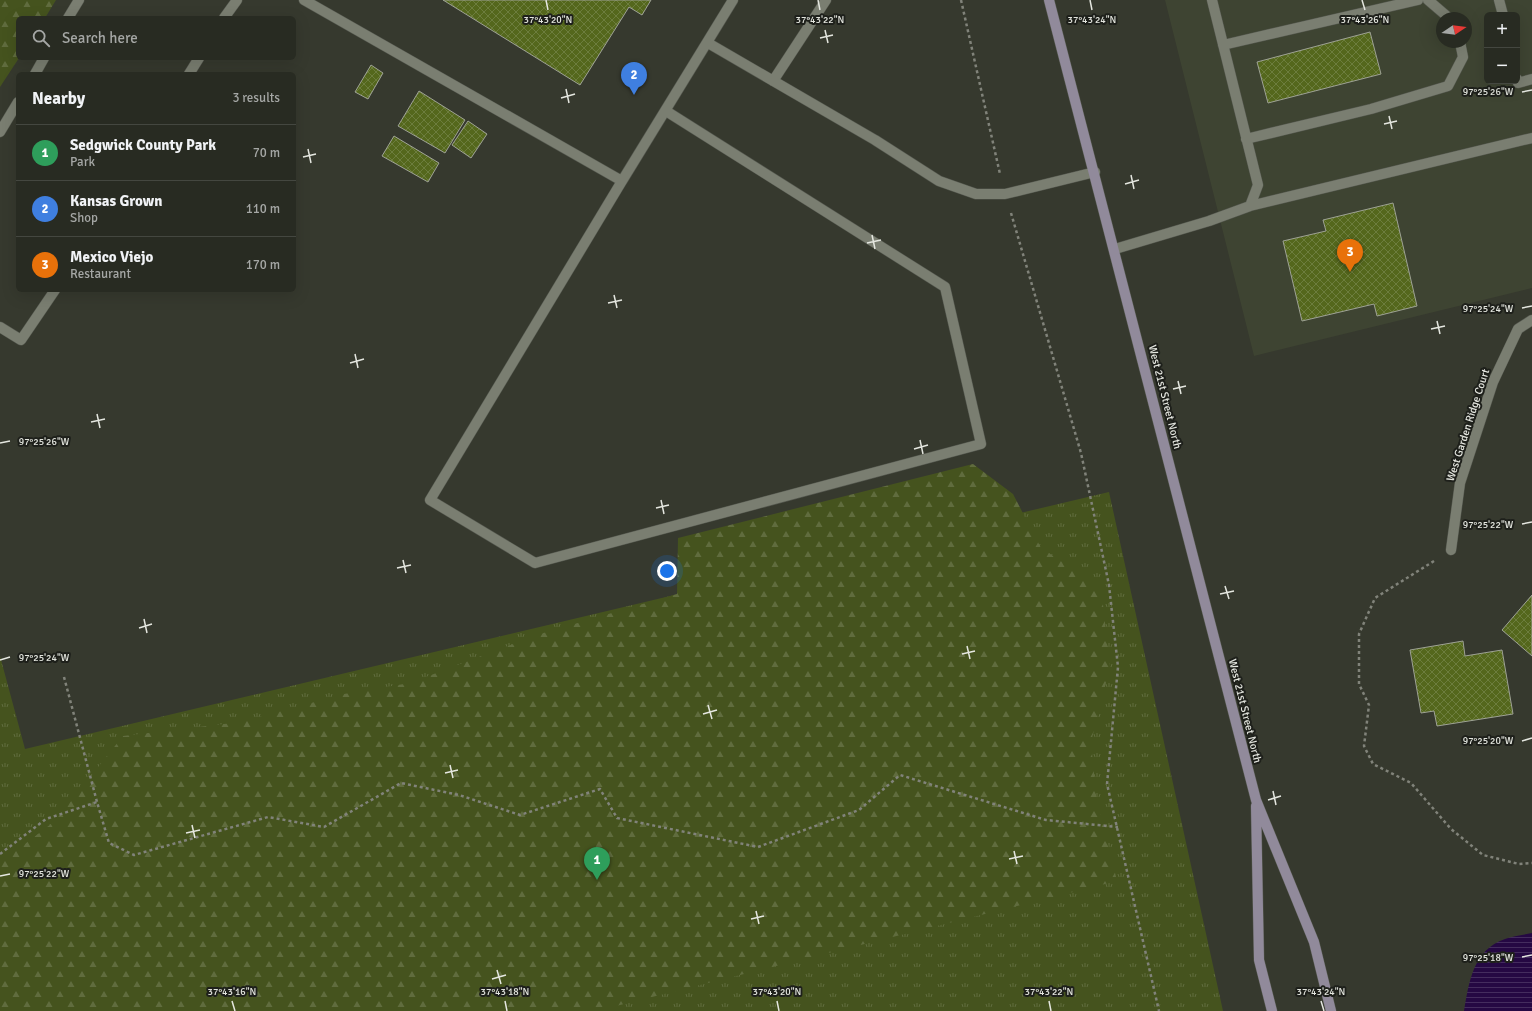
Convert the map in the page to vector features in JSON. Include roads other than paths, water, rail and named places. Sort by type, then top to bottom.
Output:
[{"type":"main road","name":"West 21st Street North","points":[[1049,0],[1115,249],[1256,800],[1314,942],[1331,1011]]},
{"type":"main road","name":"West 21st Street North","points":[[1256,800],[1259,960],[1272,1011]]},
{"type":"street","points":[[69,16],[79,0]]},
{"type":"street","points":[[225,16],[237,0]]},
{"type":"street","points":[[304,0],[622,181]]},
{"type":"street","points":[[666,111],[945,287],[981,444],[535,563],[430,500],[733,0]]},
{"type":"street","points":[[773,81],[826,0]]},
{"type":"street","points":[[1212,0],[1258,185],[1250,206]]},
{"type":"street","points":[[1223,45],[1418,0]]},
{"type":"street","points":[[1428,0],[1442,12]]},
{"type":"street","points":[[1499,0],[1502,12]]},
{"type":"street","points":[[708,43],[875,140],[939,181],[976,194],[1005,194],[1095,172]]},
{"type":"street","points":[[1246,139],[1371,109],[1448,86],[1463,57],[1461,48]]},
{"type":"street","points":[[36,72],[43,60]]},
{"type":"street","points":[[190,72],[198,60]]},
{"type":"street","points":[[1520,83],[1532,80]]},
{"type":"street","points":[[0,132],[16,105]]},
{"type":"street","points":[[1115,249],[1209,221],[1250,206],[1532,138]]},
{"type":"street","points":[[0,327],[21,340],[54,292]]},
{"type":"street","name":"West Garden Ridge Court","points":[[1451,550],[1460,483],[1493,382],[1518,329],[1532,320]]},
{"type":"place","name":"Kansas Grown","points":[[634,95]]},
{"type":"place","name":"Mexico Viejo","points":[[1350,272]]},
{"type":"place","name":"Sedgwick County Park","points":[[597,880]]}]
